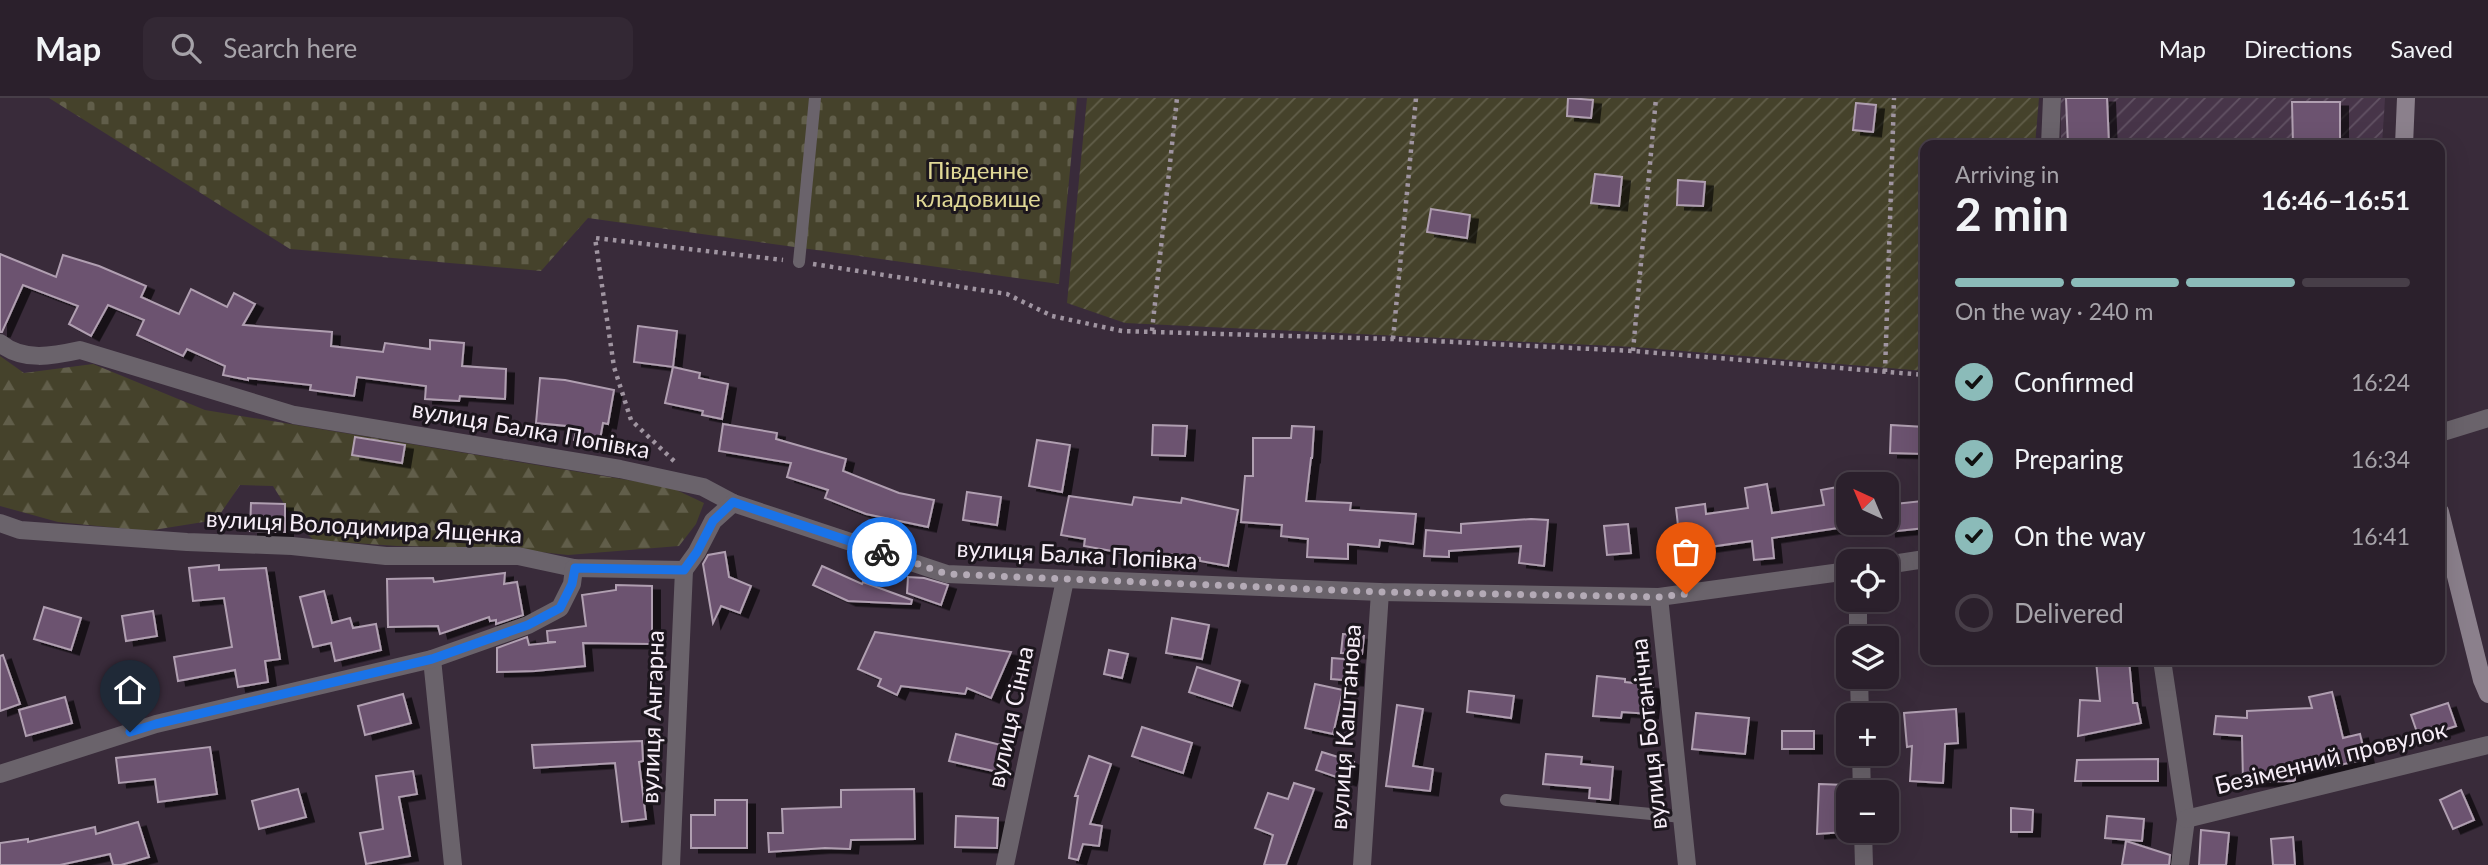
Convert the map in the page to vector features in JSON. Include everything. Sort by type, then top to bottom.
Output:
[{"type":"street","points":[[2050,140],[2052,98]]},
{"type":"street","points":[[2404,140],[2406,98]]},
{"type":"street","name":"вулиця Балка Попівка","points":[[0,343],[9,351],[44,358],[80,351],[295,415],[620,469],[702,487],[733,502],[947,574],[1380,592],[1659,597],[1836,573]]},
{"type":"street","points":[[2445,431],[2488,418]]},
{"type":"street","points":[[684,570],[713,521],[733,502]]},
{"type":"street","name":"вулиця Володимира Ященка","points":[[0,523],[20,530],[187,542],[292,546],[386,556],[518,556],[575,568],[684,570]]},
{"type":"street","points":[[2445,532],[2482,680],[2488,694]]},
{"type":"street","points":[[1899,563],[1920,560]]},
{"type":"street","points":[[0,774],[156,724],[432,659],[528,625],[560,608],[572,584],[575,568]]},
{"type":"street","name":"вулиця Ангарна","points":[[671,865],[684,570]]},
{"type":"street","name":"вулиця Сінна","points":[[1005,865],[1065,580]]},
{"type":"street","name":"вулиця Каштанова","points":[[1362,865],[1380,592]]},
{"type":"street","name":"вулиця Ботанічна","points":[[1659,597],[1687,865]]},
{"type":"street","points":[[432,659],[453,865]]},
{"type":"street","points":[[2163,665],[2186,820],[2179,865]]},
{"type":"street","name":"Безіменний провулок","points":[[2186,820],[2488,745]]},
{"type":"street","points":[[1863,843],[1864,865]]},
{"type":"street","points":[[996,865],[1005,865]]},
{"type":"lane","points":[[799,262],[815,98]]},
{"type":"lane","points":[[1506,800],[1682,817]]},
{"type":"path","points":[[1152,331],[1177,98]]},
{"type":"path","points":[[1393,339],[1416,98]]},
{"type":"path","points":[[1633,351],[1656,98]]},
{"type":"path","points":[[1885,372],[1894,98]]},
{"type":"path","points":[[702,487],[631,421],[614,367],[595,238],[799,262],[1007,294],[1052,316],[1122,331],[1393,339],[1633,351],[1920,375]]},
{"type":"shaded area","points":[[2061,98],[2385,98],[2382,140],[2061,140]]},
{"type":"green space","name":"Південне кладовище","points":[[49,98],[1077,98],[1059,284],[588,218],[541,271],[290,249]]},
{"type":"green space","points":[[1087,98],[2039,98],[2035,140],[1920,140],[1920,371],[1634,347],[1125,323],[1067,303]]},
{"type":"green space","points":[[0,356],[24,373],[93,364],[205,410],[670,487],[704,503],[696,524],[679,546],[568,555],[504,548],[397,546],[314,540],[298,526],[273,486],[240,485],[216,520],[147,531],[58,522],[0,506]]},
{"type":"building","points":[[1568,98],[1593,100],[1591,118],[1567,116]]},
{"type":"building","points":[[2066,98],[2107,98],[2109,140],[2068,140]]},
{"type":"building","points":[[2292,102],[2340,102],[2340,140],[2293,140]]},
{"type":"building","points":[[1856,103],[1876,105],[1873,132],[1853,130]]},
{"type":"building","points":[[1595,174],[1622,177],[1619,206],[1591,203]]},
{"type":"building","points":[[1678,180],[1705,182],[1703,206],[1677,205]]},
{"type":"building","points":[[1431,209],[1470,215],[1467,238],[1427,232]]},
{"type":"building","points":[[0,254],[56,277],[63,255],[99,266],[146,286],[141,297],[179,314],[191,289],[227,307],[234,293],[255,304],[243,325],[332,332],[331,346],[383,352],[385,343],[430,349],[430,340],[464,343],[462,366],[506,369],[505,399],[460,396],[459,401],[425,399],[426,386],[357,377],[354,396],[310,390],[311,385],[248,380],[223,375],[225,366],[187,349],[183,356],[137,335],[144,320],[108,305],[91,336],[69,324],[78,306],[23,285],[0,332]]},
{"type":"building","points":[[638,326],[677,331],[673,367],[634,362]]},
{"type":"building","points":[[673,367],[700,373],[699,378],[728,384],[722,419],[702,415],[703,411],[665,403]]},
{"type":"building","points":[[540,378],[614,390],[608,424],[603,423],[599,445],[574,440],[577,427],[536,423]]},
{"type":"building","points":[[723,424],[777,433],[776,439],[846,459],[843,471],[899,493],[934,500],[928,527],[866,514],[825,498],[828,490],[787,477],[791,463],[719,451]]},
{"type":"building","points":[[1153,425],[1187,426],[1185,456],[1152,455]]},
{"type":"building","points":[[1891,425],[1920,427],[1920,454],[1890,453]]},
{"type":"building","points":[[1292,426],[1314,427],[1306,501],[1351,503],[1350,510],[1416,514],[1413,544],[1380,540],[1379,547],[1348,544],[1348,559],[1307,557],[1308,539],[1281,536],[1282,525],[1241,522],[1245,476],[1253,476],[1253,438],[1291,438]]},
{"type":"building","points":[[355,437],[405,445],[402,463],[352,455]]},
{"type":"building","points":[[1037,440],[1070,445],[1062,492],[1029,486]]},
{"type":"building","points":[[1767,484],[1772,513],[1824,505],[1821,490],[1836,487],[1836,528],[1772,538],[1774,558],[1754,560],[1752,541],[1681,551],[1676,508],[1705,504],[1706,514],[1748,508],[1745,488]]},
{"type":"building","points":[[967,492],[1001,497],[997,525],[963,520]]},
{"type":"building","points":[[1069,496],[1132,505],[1134,497],[1181,503],[1182,498],[1238,510],[1228,566],[1200,561],[1200,558],[1152,552],[1151,558],[1084,546],[1085,539],[1061,535]]},
{"type":"building","points":[[1920,501],[1920,529],[1899,531],[1899,504]]},
{"type":"building","points":[[251,503],[285,504],[285,532],[250,531]]},
{"type":"building","points":[[1548,520],[1544,566],[1519,563],[1521,546],[1449,551],[1449,557],[1424,556],[1426,530],[1461,533],[1461,524]]},
{"type":"building","points":[[1628,524],[1631,553],[1607,555],[1604,526]]},
{"type":"building","points":[[725,552],[729,577],[751,586],[740,613],[721,606],[713,623],[703,564],[708,555]]},
{"type":"building","points":[[219,565],[219,570],[266,568],[280,659],[265,661],[268,682],[238,687],[235,670],[178,681],[174,657],[232,647],[224,598],[193,601],[189,568]]},
{"type":"building","points":[[822,566],[862,584],[863,582],[912,600],[911,604],[848,601],[813,585]]},
{"type":"building","points":[[505,573],[504,584],[517,582],[523,615],[496,624],[496,620],[490,621],[489,617],[440,634],[438,626],[388,627],[387,579],[433,578],[434,582]]},
{"type":"building","points":[[908,577],[924,578],[948,585],[941,605],[907,593]]},
{"type":"building","points":[[616,585],[652,586],[652,644],[583,643],[585,666],[497,672],[497,648],[527,637],[529,645],[556,642],[548,642],[547,631],[586,626],[582,595],[616,590]]},
{"type":"building","points":[[324,591],[332,623],[350,618],[353,628],[376,624],[381,650],[335,661],[331,643],[313,647],[300,597]]},
{"type":"building","points":[[44,607],[81,618],[71,650],[34,639]]},
{"type":"building","points":[[153,611],[157,636],[126,641],[122,616]]},
{"type":"building","points":[[1172,618],[1209,625],[1202,659],[1166,653]]},
{"type":"building","points":[[875,632],[1011,652],[991,698],[967,688],[965,694],[901,686],[897,695],[878,686],[881,679],[858,669]]},
{"type":"building","points":[[1343,634],[1364,636],[1362,654],[1341,653]]},
{"type":"building","points":[[1109,650],[1128,654],[1122,678],[1104,674]]},
{"type":"building","points":[[3,655],[20,704],[0,711],[0,656]]},
{"type":"building","points":[[1332,658],[1356,660],[1355,681],[1331,679]]},
{"type":"building","points":[[2096,665],[2129,665],[2133,703],[2137,703],[2141,723],[2078,736],[2080,700],[2100,701]]},
{"type":"building","points":[[1197,667],[1240,681],[1232,706],[1189,692]]},
{"type":"building","points":[[1597,676],[1653,685],[1650,714],[1622,712],[1621,718],[1593,716]]},
{"type":"building","points":[[1315,684],[1343,690],[1333,734],[1305,728]]},
{"type":"building","points":[[1469,691],[1514,696],[1511,718],[1467,712]]},
{"type":"building","points":[[2332,692],[2343,738],[2360,734],[2366,759],[2295,775],[2293,781],[2243,782],[2242,736],[2214,734],[2216,716],[2247,718],[2247,711],[2312,708],[2309,697]]},
{"type":"building","points":[[403,694],[411,723],[365,735],[358,706]]},
{"type":"building","points":[[65,697],[72,723],[26,736],[19,710]]},
{"type":"building","points":[[2448,703],[2456,726],[2419,738],[2411,715]]},
{"type":"building","points":[[1397,705],[1423,709],[1413,766],[1433,769],[1430,791],[1386,786]]},
{"type":"building","points":[[1956,709],[1958,743],[1945,744],[1943,783],[1910,781],[1912,746],[1907,747],[1904,713]]},
{"type":"building","points":[[1696,713],[1749,718],[1745,754],[1692,749]]},
{"type":"building","points":[[1142,727],[1192,743],[1183,773],[1132,756]]},
{"type":"building","points":[[1782,731],[1814,731],[1814,749],[1782,749]]},
{"type":"building","points":[[956,734],[1005,746],[998,772],[949,761]]},
{"type":"building","points":[[642,741],[643,761],[639,762],[646,819],[622,822],[615,763],[534,768],[532,745]]},
{"type":"building","points":[[210,747],[217,794],[158,802],[155,779],[119,783],[116,758]]},
{"type":"building","points":[[1322,752],[1354,762],[1348,781],[1316,770]]},
{"type":"building","points":[[1546,754],[1582,757],[1581,764],[1613,767],[1610,800],[1589,798],[1590,788],[1543,784]]},
{"type":"building","points":[[1089,756],[1111,764],[1090,824],[1102,826],[1099,846],[1083,844],[1078,860],[1069,858],[1078,796],[1075,796]]},
{"type":"building","points":[[2158,759],[2158,781],[2075,781],[2077,760]]},
{"type":"building","points":[[413,771],[417,794],[399,797],[410,856],[366,864],[360,833],[383,829],[376,776]]},
{"type":"building","points":[[1294,783],[1314,789],[1286,865],[1264,865],[1273,835],[1255,828],[1268,793],[1288,799]]},
{"type":"building","points":[[1819,784],[1836,785],[1836,833],[1817,834]]},
{"type":"building","points":[[298,789],[306,817],[259,829],[252,801]]},
{"type":"building","points":[[914,789],[915,839],[851,840],[850,849],[769,852],[768,833],[783,833],[782,809],[841,807],[841,790]]},
{"type":"building","points":[[2461,790],[2474,820],[2453,829],[2440,800]]},
{"type":"building","points":[[715,800],[747,800],[747,848],[691,848],[691,815],[715,815]]},
{"type":"building","points":[[2011,808],[2033,810],[2032,832],[2011,832]]},
{"type":"building","points":[[956,816],[998,818],[997,848],[955,847]]},
{"type":"building","points":[[2107,816],[2144,819],[2142,841],[2105,838]]},
{"type":"building","points":[[138,822],[149,857],[121,865],[113,865],[110,854],[60,865],[0,865],[0,843],[28,839],[28,842],[95,827],[96,834]]},
{"type":"building","points":[[2201,830],[2229,833],[2226,865],[2199,865]]},
{"type":"building","points":[[2293,837],[2295,865],[2273,865],[2271,839]]},
{"type":"building","points":[[2126,841],[2170,855],[2169,865],[2122,865]]},
{"type":"way so far","points":[[882,552],[947,574],[1380,592],[1659,597],[1686,594]]},
{"type":"route","points":[[130,732],[432,659],[528,625],[560,608],[572,584],[575,568],[684,570],[713,521],[733,502],[882,552]]}]
